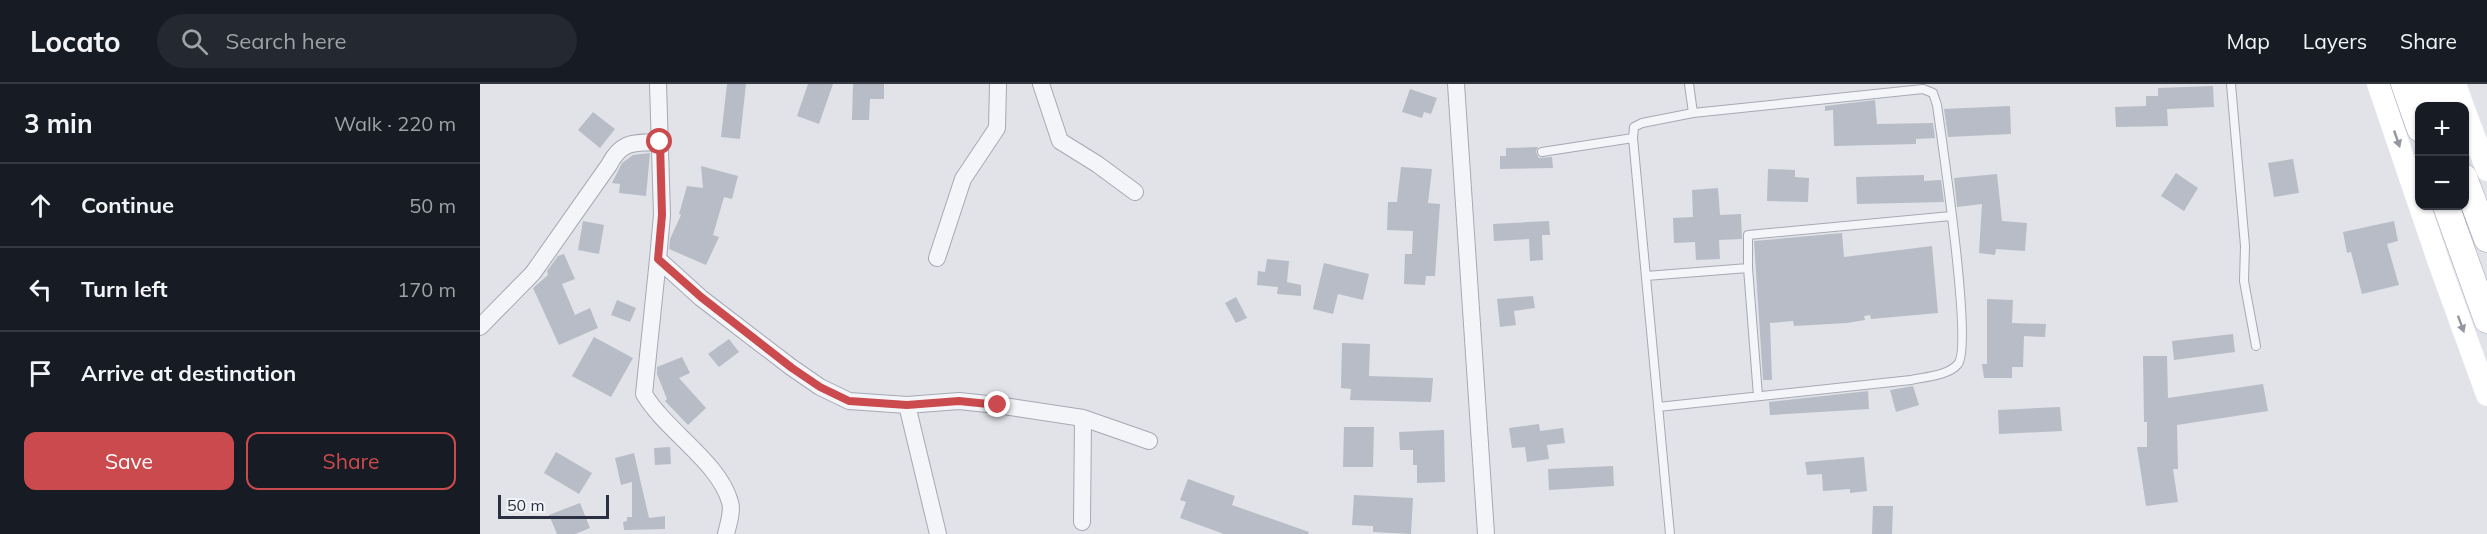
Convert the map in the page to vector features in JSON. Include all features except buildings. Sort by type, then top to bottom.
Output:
[{"type":"main road","points":[[2404,84],[2415,115]]},
{"type":"main road","points":[[2431,84],[2438,102]]},
{"type":"main road","points":[[2469,190],[2487,239]]},
{"type":"main road","points":[[2447,210],[2487,320]]},
{"type":"street","points":[[658,84],[662,215],[644,394],[655,412],[717,475],[731,504],[726,534]]},
{"type":"street","points":[[937,258],[963,179],[998,128],[998,84]]},
{"type":"street","points":[[1041,84],[1060,141],[1135,192]]},
{"type":"street","points":[[1456,84],[1486,534]]},
{"type":"street","points":[[2378,84],[2439,263],[2487,394]]},
{"type":"street","points":[[2455,84],[2462,102]]},
{"type":"street","points":[[2469,121],[2487,170]]},
{"type":"street","points":[[480,327],[533,273],[609,165],[616,151],[633,143],[660,142]]},
{"type":"street","points":[[658,259],[701,297],[820,387],[849,401],[907,405],[959,401],[1083,418],[1149,441]]},
{"type":"street","points":[[907,405],[938,534]]},
{"type":"street","points":[[1082,522],[1083,418]]},
{"type":"lane","points":[[1689,84],[1693,113]]},
{"type":"lane","points":[[2231,84],[2245,246],[2244,281],[2256,346]]},
{"type":"lane","points":[[1658,407],[1911,380],[1940,374],[1957,365],[1962,353],[1960,292],[1937,105],[1933,93],[1923,89],[1693,113],[1642,123],[1634,127],[1633,138],[1658,407],[1670,534]]},
{"type":"lane","points":[[1542,152],[1633,138]]},
{"type":"lane","points":[[1758,396],[1746,240],[1748,235],[1753,232],[1951,216]]},
{"type":"lane","points":[[1646,276],[1748,268]]},
{"type":"route","points":[[660,142],[662,215],[658,259],[701,297],[792,368],[820,387],[849,401],[907,405],[959,401],[998,405]]}]
